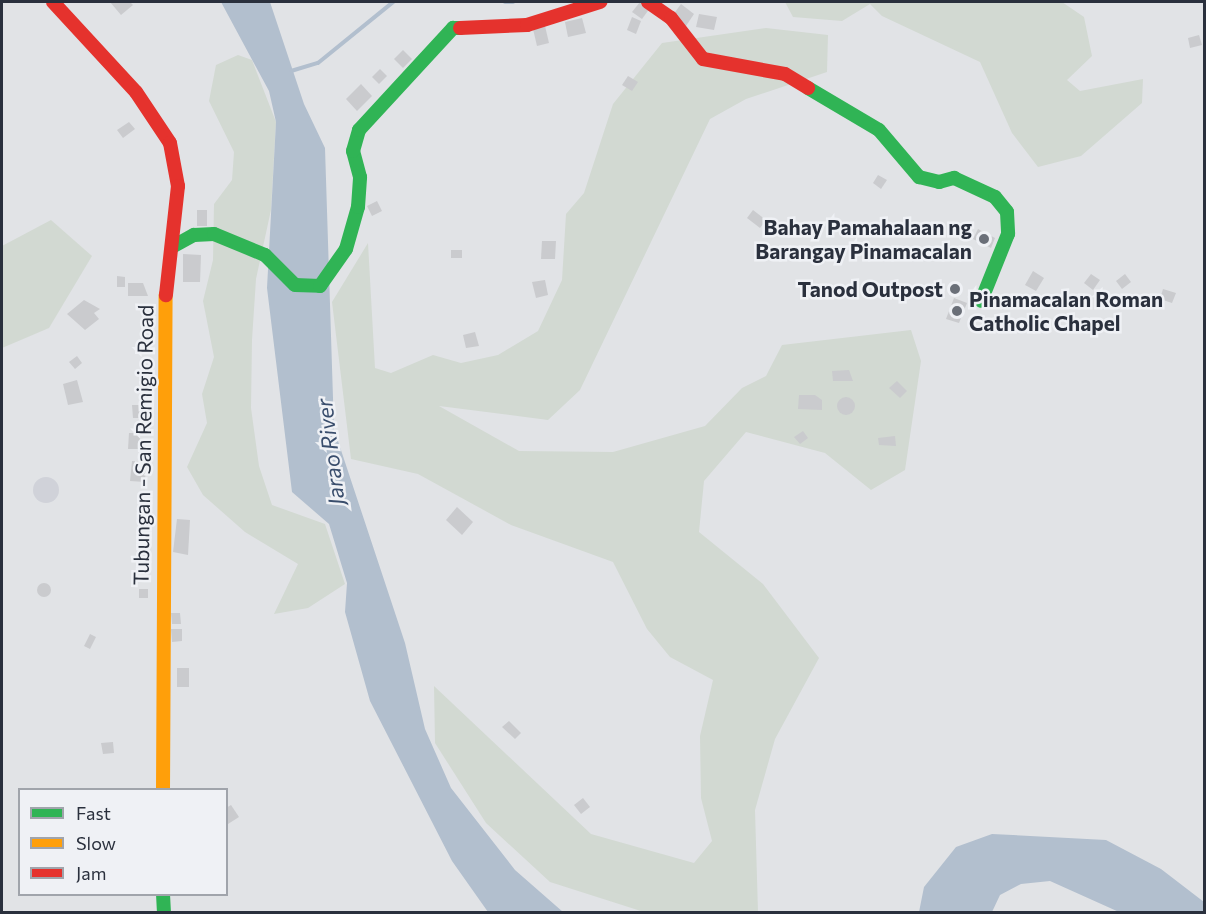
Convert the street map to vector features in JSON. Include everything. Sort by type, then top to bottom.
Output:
[{"type":"street","name":"Tubungan - San Remigio Road","points":[[53,2],[136,92],[170,143],[178,186],[162,326],[163,788]]},
{"type":"street","points":[[172,247],[194,235],[214,234],[265,255],[295,285],[320,286],[346,249],[358,207],[360,177],[353,151],[360,130],[453,28],[527,25],[600,2]]},
{"type":"street","points":[[648,2],[671,18],[703,59],[785,74],[879,130],[920,177],[939,182],[954,178],[994,197],[1007,212],[1008,234],[981,301]]},
{"type":"street","points":[[163,896],[164,912]]},
{"type":"shaded area","points":[[785,2],[1062,2],[1084,17],[1092,56],[1067,80],[1080,91],[1143,79],[1142,103],[1081,156],[1038,167],[1012,133],[980,62],[882,16],[870,4],[842,21],[793,17]]},
{"type":"shaded area","points":[[766,28],[828,35],[827,72],[746,99],[710,119],[580,390],[548,420],[439,406],[519,451],[613,452],[705,426],[742,388],[766,376],[782,345],[911,330],[921,361],[905,470],[871,490],[825,453],[746,432],[704,481],[699,532],[763,584],[819,658],[775,739],[755,810],[758,912],[644,912],[550,882],[486,823],[435,743],[434,686],[591,834],[694,863],[712,841],[701,798],[700,736],[713,680],[670,657],[647,629],[613,562],[511,525],[418,474],[351,459],[332,302],[368,243],[375,368],[391,373],[433,355],[461,363],[498,355],[538,331],[562,280],[566,214],[584,193],[613,104],[662,43]]},
{"type":"shaded area","points":[[238,55],[252,60],[276,122],[271,210],[256,279],[252,340],[251,408],[259,466],[272,505],[325,524],[345,584],[308,608],[274,614],[298,564],[245,532],[203,495],[187,467],[207,423],[202,394],[214,357],[203,301],[213,260],[214,204],[232,180],[234,152],[209,101],[216,65]]},
{"type":"shaded area","points":[[51,220],[92,256],[49,328],[2,348],[2,246]]},
{"type":"shaded area","points":[[46,477],[55,481],[59,490],[55,499],[46,503],[37,499],[33,490],[37,481]]},
{"type":"water","name":"Jarao River","points":[[221,2],[270,2],[304,104],[325,148],[334,429],[405,643],[425,729],[451,788],[515,870],[563,912],[488,912],[452,861],[370,701],[345,612],[347,583],[329,524],[292,492],[267,288],[276,122],[269,91]]},
{"type":"water","points":[[992,834],[1106,840],[1161,869],[1204,902],[1204,912],[1119,912],[1050,881],[1021,884],[1000,895],[992,912],[919,912],[924,887],[956,847]]},
{"type":"building","points":[[110,2],[130,2],[133,5],[121,15]]},
{"type":"building","points":[[640,2],[650,8],[642,19],[632,12]]},
{"type":"building","points":[[681,4],[694,14],[686,26],[673,15]]},
{"type":"building","points":[[699,14],[717,17],[714,30],[696,27]]},
{"type":"building","points":[[632,17],[641,21],[636,34],[627,30]]},
{"type":"building","points":[[582,18],[586,33],[568,37],[565,22]]},
{"type":"building","points":[[545,26],[549,43],[537,46],[533,29]]},
{"type":"building","points":[[1199,35],[1202,45],[1190,48],[1188,38]]},
{"type":"building","points":[[403,50],[412,59],[403,68],[394,59]]},
{"type":"building","points":[[380,69],[387,76],[379,84],[372,77]]},
{"type":"building","points":[[628,76],[638,82],[632,91],[622,85]]},
{"type":"building","points":[[361,84],[372,96],[357,111],[346,99]]},
{"type":"building","points":[[129,122],[135,129],[123,138],[117,130]]},
{"type":"building","points":[[878,175],[887,180],[881,189],[873,183]]},
{"type":"building","points":[[377,201],[382,211],[372,216],[367,206]]},
{"type":"building","points":[[197,210],[207,210],[207,226],[197,226]]},
{"type":"building","points":[[753,210],[766,220],[760,228],[747,218]]},
{"type":"building","name":"Bahay Pamahalaan ng Barangay Pinamacalan","points":[[978,229],[995,238],[991,248],[973,239]]},
{"type":"building","points":[[542,241],[556,241],[555,259],[541,259]]},
{"type":"building","points":[[451,250],[462,250],[462,258],[451,258]]},
{"type":"building","points":[[183,254],[201,255],[200,282],[183,282]]},
{"type":"building","points":[[1033,271],[1044,278],[1036,291],[1025,285]]},
{"type":"building","points":[[1091,274],[1100,280],[1093,290],[1084,283]]},
{"type":"building","points":[[1125,274],[1131,282],[1122,289],[1116,281]]},
{"type":"building","points":[[117,276],[125,277],[125,287],[117,287]]},
{"type":"building","points":[[545,280],[548,295],[536,298],[532,282]]},
{"type":"building","points":[[128,283],[143,283],[148,296],[128,296]]},
{"type":"building","points":[[1163,289],[1176,293],[1172,303],[1160,299]]},
{"type":"building","name":"Pinamacalan Roman Catholic Chapel","points":[[954,298],[967,303],[959,323],[946,319]]},
{"type":"building","points":[[84,300],[100,309],[94,313],[99,319],[85,330],[67,314]]},
{"type":"building","points":[[475,332],[479,346],[466,348],[463,335]]},
{"type":"building","points":[[77,356],[82,363],[75,369],[69,362]]},
{"type":"building","points":[[849,370],[853,381],[833,381],[832,371]]},
{"type":"building","points":[[77,380],[83,402],[68,405],[63,384]]},
{"type":"building","points":[[897,381],[907,391],[900,398],[889,388]]},
{"type":"building","points":[[799,395],[815,395],[822,400],[822,410],[798,409]]},
{"type":"building","points":[[846,397],[852,400],[855,406],[852,412],[846,415],[840,412],[837,406],[840,400]]},
{"type":"building","points":[[132,405],[142,405],[143,418],[133,418]]},
{"type":"building","points":[[803,431],[808,438],[800,444],[794,437]]},
{"type":"building","points":[[129,433],[140,433],[140,449],[128,449]]},
{"type":"building","points":[[895,436],[896,446],[879,445],[878,438]]},
{"type":"building","points":[[132,461],[146,462],[145,482],[130,481]]},
{"type":"building","points":[[457,507],[473,522],[462,535],[446,520]]},
{"type":"building","points":[[177,519],[190,520],[188,555],[173,552]]},
{"type":"building","points":[[44,583],[49,585],[51,590],[49,595],[44,597],[39,595],[37,590],[39,585]]},
{"type":"building","points":[[139,589],[148,589],[148,598],[139,598]]},
{"type":"building","points":[[171,613],[180,613],[181,624],[172,624]]},
{"type":"building","points":[[171,629],[182,629],[182,641],[172,642]]},
{"type":"building","points":[[90,634],[96,637],[90,649],[84,646]]},
{"type":"building","points":[[177,668],[189,668],[189,687],[177,687]]},
{"type":"building","points":[[509,721],[521,733],[515,739],[502,727]]},
{"type":"building","points":[[113,742],[114,753],[103,754],[101,743]]},
{"type":"building","points":[[583,798],[590,807],[581,814],[574,805]]},
{"type":"building","points":[[231,805],[239,817],[228,824],[228,807]]},
{"type":"waterway","points":[[291,71],[318,63],[393,2]]},
{"type":"waterway","points":[[505,2],[513,2]]},
{"type":"traffic: fast","points":[[172,247],[194,235],[214,234],[265,255],[295,285],[320,286],[346,249],[358,207],[360,177],[353,151],[359,130],[453,28],[460,28]]},
{"type":"traffic: fast","points":[[808,88],[879,130],[919,177],[939,182],[954,178],[995,197],[1007,212],[1008,234],[981,301]]},
{"type":"traffic: fast","points":[[163,896],[164,912]]},
{"type":"traffic: slow","points":[[163,788],[166,295]]},
{"type":"traffic: jam","points":[[53,2],[136,92],[170,143],[178,186],[166,295]]},
{"type":"traffic: jam","points":[[460,28],[527,25],[600,2]]},
{"type":"traffic: jam","points":[[648,2],[671,18],[703,59],[785,74],[808,88]]},
{"type":"place","name":"Bahay Pamahalaan ng Barangay Pinamacalan","points":[[984,239]]},
{"type":"place","name":"Tanod Outpost","points":[[955,289]]},
{"type":"place","name":"Pinamacalan Roman Catholic Chapel","points":[[957,311]]}]
